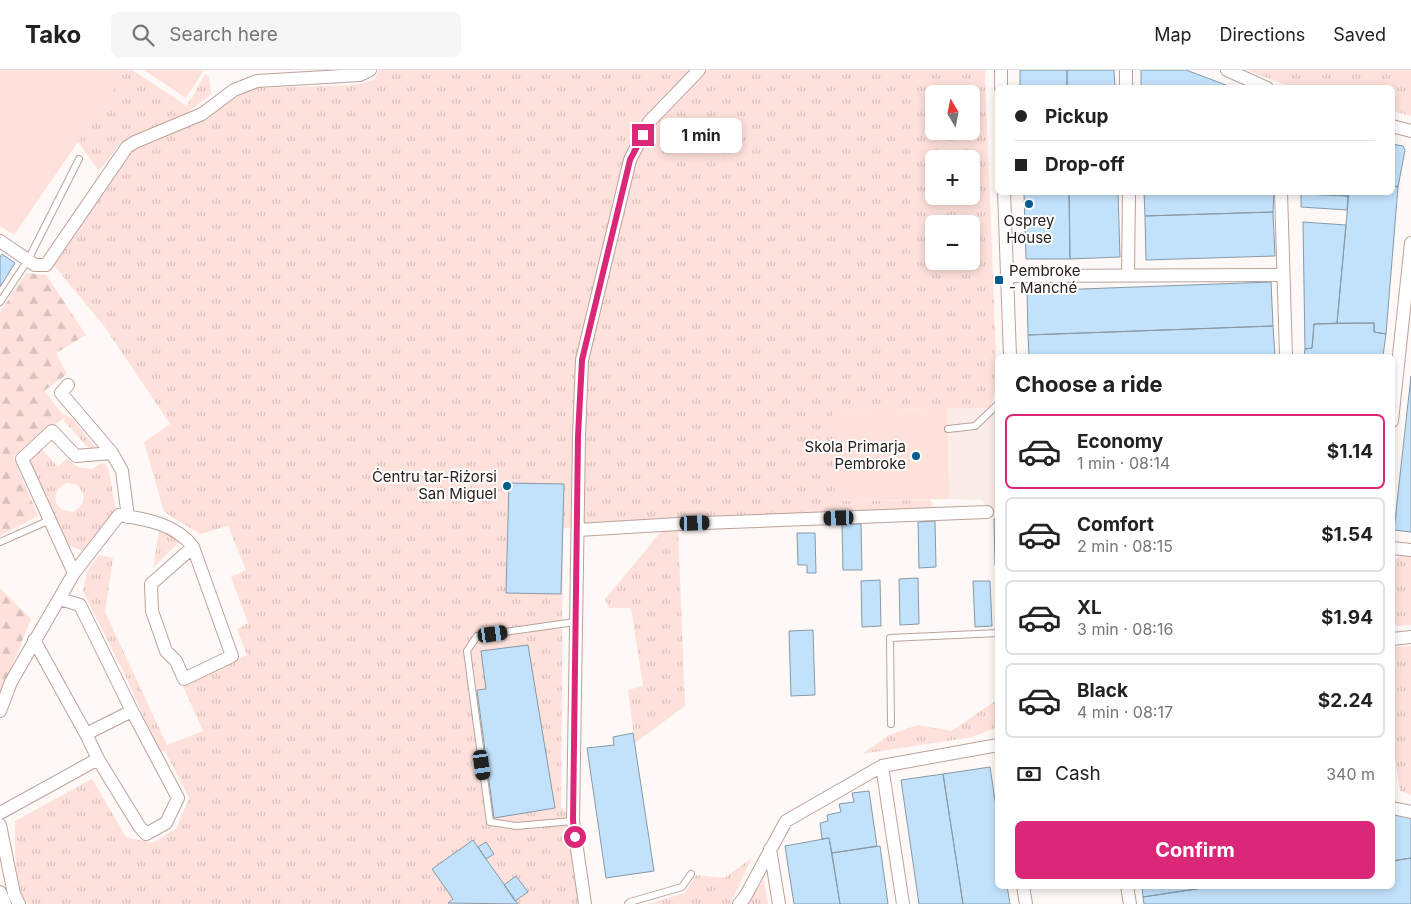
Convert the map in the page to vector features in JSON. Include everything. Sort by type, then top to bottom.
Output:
[{"type":"street","points":[[0,241],[36,265],[44,266],[50,262],[127,147],[135,142],[202,114],[234,90],[257,81],[360,75],[370,70]]},
{"type":"street","points":[[585,904],[573,821],[578,436],[582,360],[630,160],[649,122],[699,70]]},
{"type":"street","points":[[1000,70],[1001,85]]},
{"type":"street","points":[[1126,70],[1126,85]]},
{"type":"street","points":[[1227,70],[1260,85]]},
{"type":"street","points":[[1395,127],[1411,131]]},
{"type":"street","points":[[1004,195],[1010,354]]},
{"type":"street","points":[[1128,195],[1128,275]]},
{"type":"street","points":[[1280,195],[1286,354]]},
{"type":"street","points":[[1395,380],[1411,243]]},
{"type":"street","points":[[1007,276],[1283,274]]},
{"type":"street","points":[[68,385],[61,394],[112,453],[122,471],[128,516]]},
{"type":"street","points":[[74,573],[22,459],[52,431],[76,456],[112,453]]},
{"type":"street","points":[[578,530],[678,524],[987,512]]},
{"type":"street","points":[[0,711],[11,682],[74,573],[119,515],[152,520],[186,537],[193,547],[232,656],[184,679],[176,661],[166,650],[160,635],[152,611],[151,584],[193,547]]},
{"type":"street","points":[[1395,548],[1411,550]]},
{"type":"street","points":[[34,640],[98,759],[139,826],[146,834],[166,823],[178,798],[132,711],[80,604],[60,598]]},
{"type":"street","points":[[1395,639],[1411,637]]},
{"type":"street","points":[[86,734],[132,711]]},
{"type":"street","points":[[739,904],[745,897],[786,821],[882,766],[995,746]]},
{"type":"street","points":[[0,812],[98,759]]},
{"type":"street","points":[[882,766],[903,904]]},
{"type":"street","points":[[1395,809],[1411,812]]},
{"type":"street","points":[[0,825],[14,894],[19,904]]},
{"type":"street","points":[[770,849],[779,904]]},
{"type":"street","points":[[1024,889],[1026,904]]},
{"type":"street","points":[[1128,889],[1130,904]]},
{"type":"street","points":[[0,892],[5,904]]},
{"type":"lane","points":[[0,302],[28,260],[79,159]]},
{"type":"lane","points":[[948,429],[974,426],[995,407]]},
{"type":"lane","points":[[0,542],[50,520]]},
{"type":"lane","points":[[573,821],[516,826],[490,822],[467,651],[476,636],[576,622]]},
{"type":"lane","points":[[891,724],[890,638],[995,634]]},
{"type":"lane","points":[[628,904],[682,887],[691,874]]},
{"type":"shaded area","name":"Skola Primarja Pembroke","points":[[990,408],[995,412],[995,519],[982,500],[836,501],[833,411]]},
{"type":"green space","points":[[0,70],[103,70],[120,81],[14,235],[0,226]]},
{"type":"green space","points":[[103,70],[132,70],[187,106],[205,74],[209,77],[211,94],[182,117],[120,144],[99,171],[78,142],[119,81]]},
{"type":"green space","points":[[144,70],[204,70],[186,98]]},
{"type":"green space","points":[[379,70],[985,70],[996,354],[995,392],[990,408],[834,411],[836,501],[930,500],[933,505],[928,510],[833,513],[563,528],[561,807],[573,821],[580,904],[28,904],[23,896],[17,876],[15,821],[92,779],[126,837],[152,843],[176,829],[189,798],[165,751],[159,752],[126,677],[83,591],[87,572],[99,555],[113,558],[105,612],[167,745],[203,731],[182,684],[247,655],[237,629],[248,623],[231,577],[246,570],[228,526],[200,534],[164,512],[144,442],[170,424],[104,326],[52,263],[126,153],[194,124],[236,94],[258,88],[355,85],[374,80]]},
{"type":"green space","points":[[1246,70],[1411,70],[1411,116],[1395,112],[1395,85],[1286,85]]},
{"type":"green space","points":[[26,273],[46,275],[86,335],[56,353],[67,374],[44,391],[65,417],[13,457],[38,516],[0,536],[0,312]]},
{"type":"green space","name":"Skola Primarja Pembroke","points":[[947,409],[949,499],[836,501],[833,411]]},
{"type":"green space","points":[[62,413],[73,419],[97,450],[92,452],[64,421],[65,417]]},
{"type":"green space","points":[[39,446],[58,467],[67,459],[78,467],[92,469],[105,463],[109,471],[116,511],[82,551],[64,543],[27,458]],"holes":[[[67,483],[77,485],[83,496],[80,507],[73,512],[62,510],[56,503],[57,491]]]},
{"type":"green space","points":[[666,526],[678,527],[685,706],[635,743],[628,690],[643,686],[631,608],[609,608],[605,599]]},
{"type":"green space","points":[[159,531],[180,541],[153,568]]},
{"type":"green space","points":[[1405,553],[1411,554],[1411,625],[1397,626],[1395,623],[1395,560]]},
{"type":"green space","points":[[0,588],[31,619],[0,696]]},
{"type":"green space","points":[[1411,646],[1411,795],[1400,791],[1395,758],[1395,647]]},
{"type":"green space","points":[[995,701],[995,728],[973,737],[862,754],[889,735],[918,725],[951,731]]},
{"type":"green space","points":[[752,858],[730,904],[647,904],[685,893],[696,875],[724,878]]},
{"type":"green space","points":[[764,879],[768,904],[746,904]]},
{"type":"building","points":[[1020,70],[1067,70],[1067,85],[1020,85]]},
{"type":"building","points":[[1067,70],[1114,70],[1115,85],[1067,85]]},
{"type":"building","points":[[1141,70],[1186,70],[1226,85],[1141,85]]},
{"type":"building","points":[[1395,145],[1403,146],[1405,150],[1398,187],[1395,186]]},
{"type":"building","points":[[1395,186],[1398,187],[1386,334],[1374,332],[1374,323],[1337,323],[1349,195],[1395,195]]},
{"type":"building","points":[[1024,195],[1069,195],[1070,259],[1026,259]]},
{"type":"building","points":[[1069,195],[1118,195],[1120,257],[1070,259]]},
{"type":"building","points":[[1144,195],[1274,195],[1273,212],[1145,216]]},
{"type":"building","points":[[1301,195],[1348,196],[1347,210],[1301,207]]},
{"type":"building","points":[[1273,212],[1275,256],[1146,260],[1145,216]]},
{"type":"building","points":[[1303,222],[1346,225],[1337,323],[1314,324],[1312,348],[1305,349]]},
{"type":"building","points":[[2,254],[15,263],[0,287],[0,257]]},
{"type":"building","points":[[1271,282],[1273,326],[1028,335],[1027,291]]},
{"type":"building","points":[[1374,323],[1374,332],[1386,334],[1383,354],[1304,354],[1305,349],[1312,348],[1314,324]]},
{"type":"building","points":[[1273,326],[1275,354],[1029,354],[1028,335]]},
{"type":"building","points":[[1411,376],[1411,532],[1395,530]]},
{"type":"building","points":[[509,483],[564,484],[561,594],[506,593]]},
{"type":"building","points":[[994,519],[995,519],[995,565]]},
{"type":"building","points":[[935,521],[936,567],[919,568],[918,522]]},
{"type":"building","points":[[842,524],[861,524],[862,570],[843,570]]},
{"type":"building","points":[[797,533],[815,533],[816,573],[807,573],[807,565],[798,565]]},
{"type":"building","points":[[918,578],[919,624],[900,625],[899,579]]},
{"type":"building","points":[[880,580],[881,626],[862,627],[861,581]]},
{"type":"building","points":[[973,581],[990,581],[992,626],[975,627]]},
{"type":"building","points":[[813,630],[815,695],[791,696],[789,631]]},
{"type":"building","points":[[528,645],[555,808],[494,818],[477,690],[486,689],[481,651]]},
{"type":"building","points":[[633,733],[654,871],[606,878],[587,748],[614,745],[613,737]]},
{"type":"building","points":[[990,767],[995,800],[995,889],[1008,889],[1010,904],[963,904],[943,774]]},
{"type":"building","points":[[943,774],[963,904],[919,904],[901,780]]},
{"type":"building","points":[[869,791],[877,846],[832,853],[829,838],[822,839],[820,823],[828,821],[827,815],[841,812],[839,804],[854,802],[852,793]]},
{"type":"building","points":[[1411,813],[1411,858],[1395,861],[1395,816]]},
{"type":"building","points":[[829,838],[840,904],[794,904],[785,846]]},
{"type":"building","points":[[473,840],[518,904],[448,903],[453,899],[432,869]]},
{"type":"building","points":[[486,842],[494,854],[486,859],[478,847]]},
{"type":"building","points":[[880,846],[888,904],[840,904],[832,853]]},
{"type":"building","points":[[1411,858],[1411,904],[1144,904],[1143,897],[1196,889],[1395,889],[1395,861]]},
{"type":"building","points":[[516,876],[528,892],[515,901],[504,885]]},
{"type":"building","points":[[1142,889],[1196,889],[1143,897]]},
{"type":"place","name":"Osprey House","points":[[1029,204]]},
{"type":"place","name":"Pembroke - Manché","points":[[999,280]]},
{"type":"place","name":"Skola Primarja Pembroke","points":[[916,456]]},
{"type":"place","name":"Ċentru tar-Riżorsi San Miguel","points":[[507,486]]},
{"type":"route","points":[[575,837],[573,821],[578,436],[582,360],[630,160],[643,135]]}]
